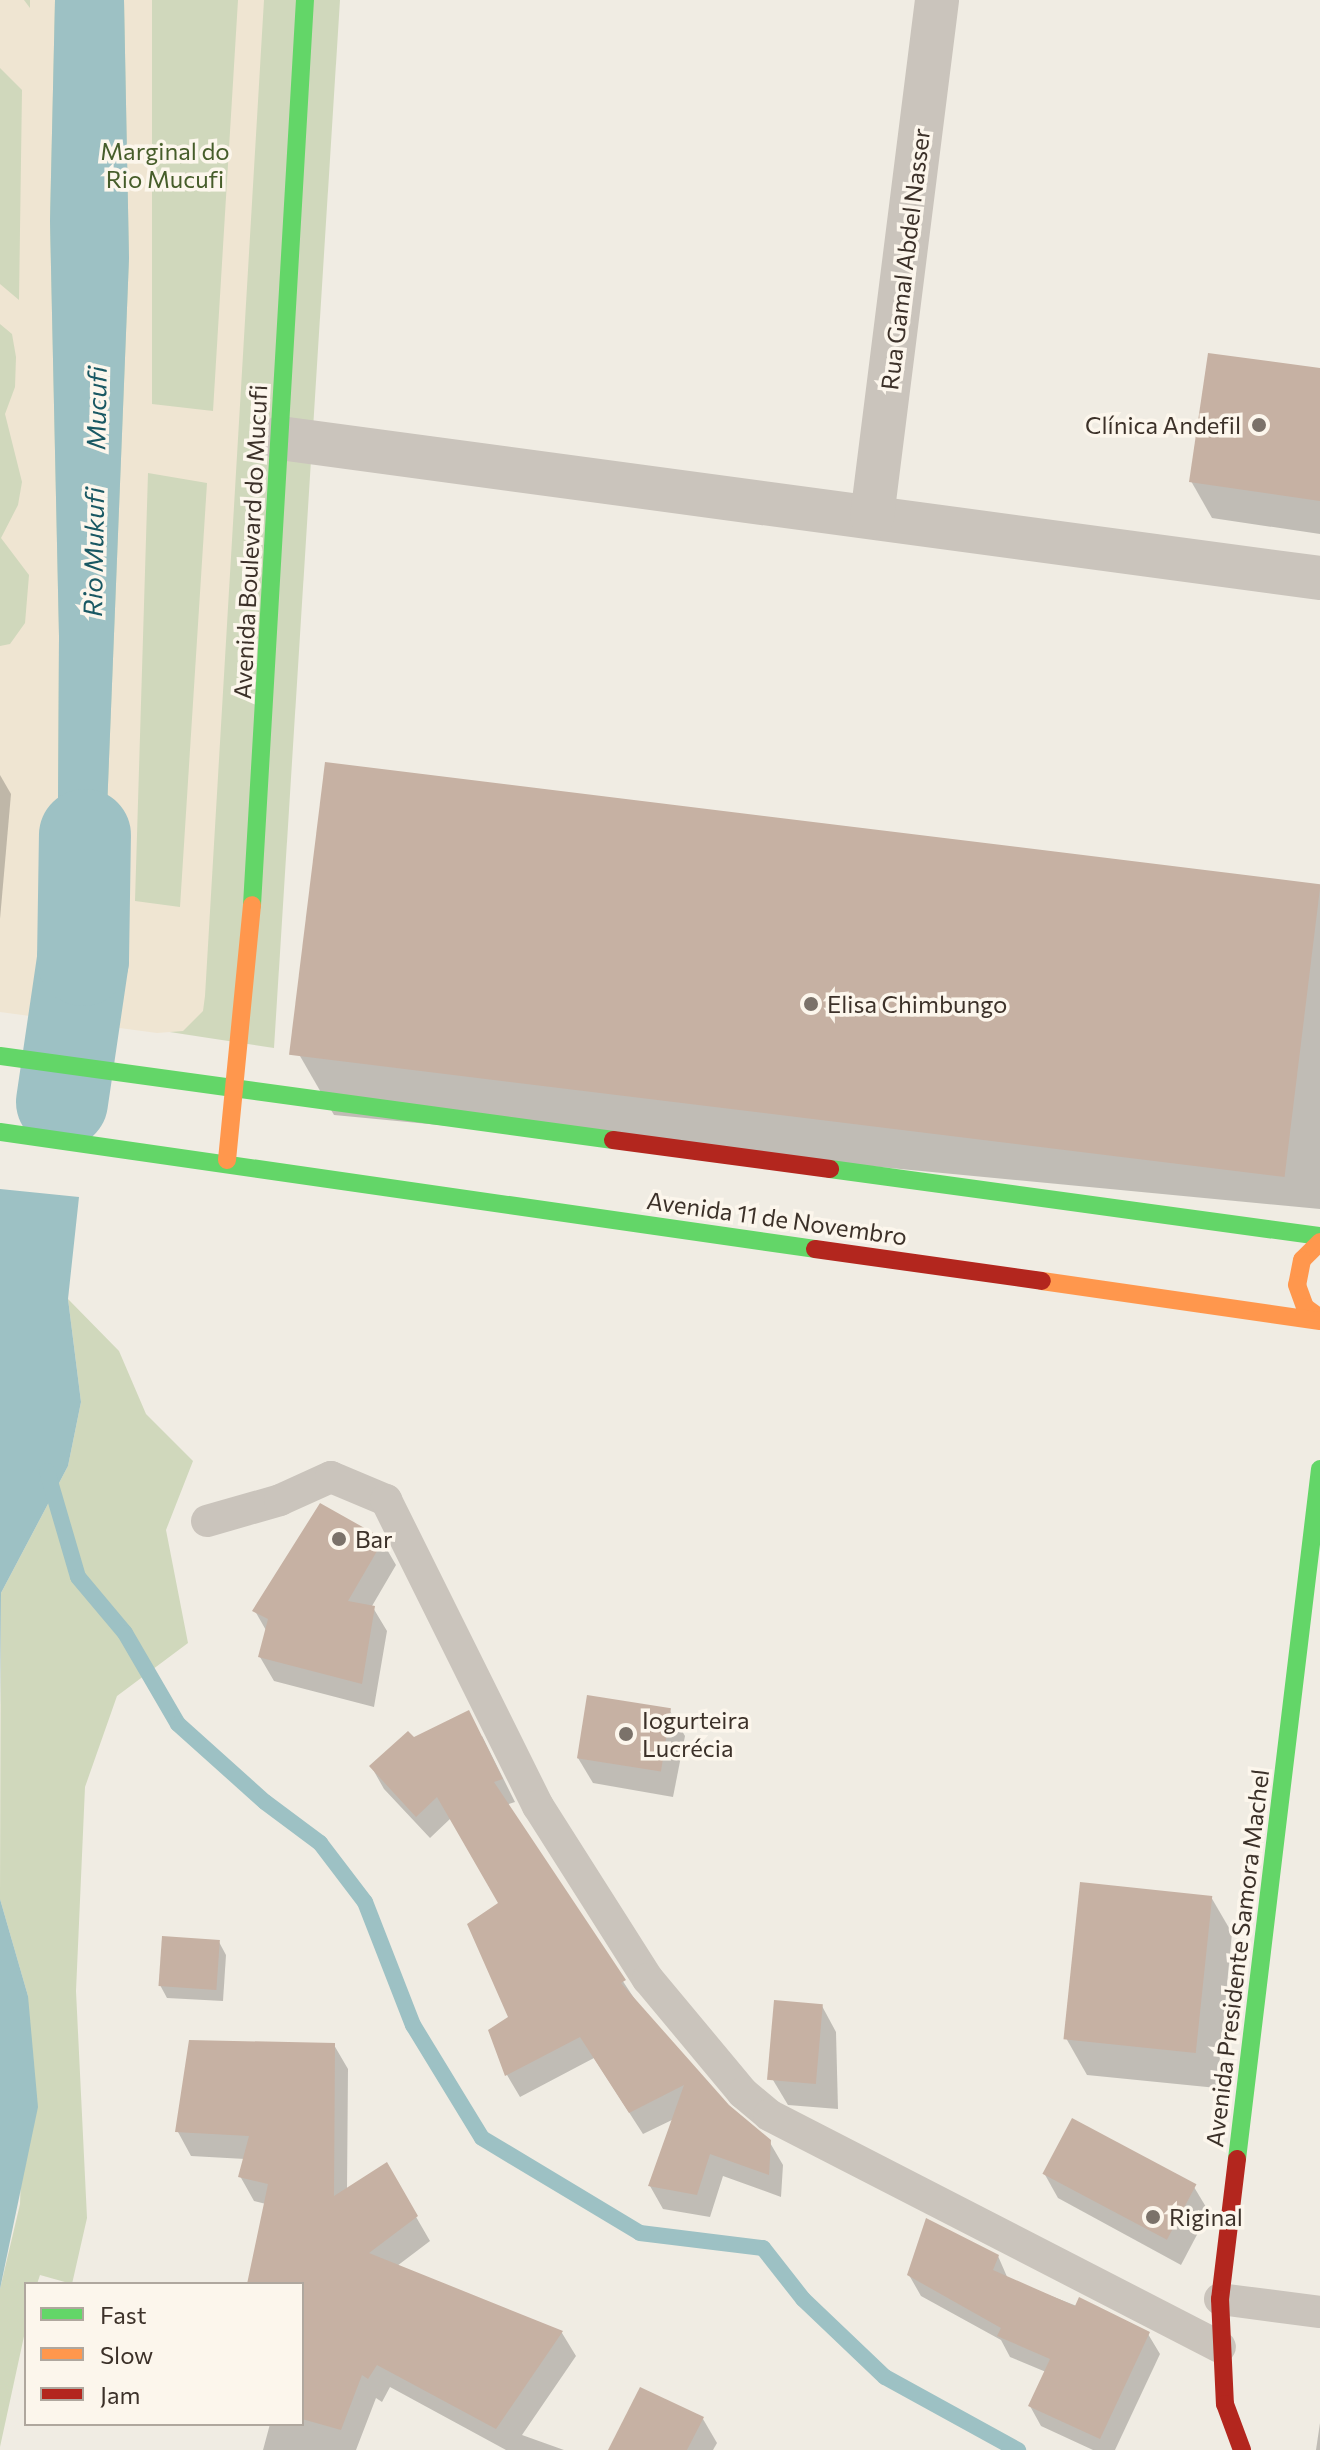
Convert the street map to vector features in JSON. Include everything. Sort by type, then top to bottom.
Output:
[{"type":"street","name":"Avenida Boulevard do Mucufi","points":[[239,1086],[305,0]]},
{"type":"street","name":"Rua Gamal Abdel Nasser","points":[[872,517],[937,0]]},
{"type":"street","points":[[280,438],[1320,578]]},
{"type":"street","points":[[0,1056],[239,1086],[1320,1236]]},
{"type":"street","points":[[227,1160],[239,1086]]},
{"type":"street","name":"Avenida 11 de Novembro","points":[[0,1132],[142,1152],[227,1160],[1320,1320]]},
{"type":"street","name":"Avenida 11 de Novembro","points":[[1320,1242],[1297,1273],[1299,1296],[1320,1320]]},
{"type":"street","name":"Avenida Presidente Samora Machel","points":[[1242,2450],[1225,2404],[1220,2299],[1320,1469]]},
{"type":"lane","points":[[207,1521],[280,1500],[331,1477],[386,1500],[538,1806],[648,1979],[743,2093],[769,2115],[1220,2347]]},
{"type":"lane","points":[[1220,2299],[1320,2312]]},
{"type":"green space","name":"Marginal do Rio Mucufi","points":[[0,0],[340,0],[274,1048],[0,1006]]},
{"type":"green space","points":[[68,1299],[119,1351],[146,1414],[193,1461],[166,1530],[188,1643],[117,1696],[85,1787],[76,1991],[87,2218],[72,2282],[40,2275],[38,2282],[24,2282],[24,2336],[0,2447],[0,2289],[20,2204],[28,1996],[0,1899],[1,1593],[68,1466],[81,1402]]},
{"type":"shaded area","points":[[0,0],[24,0],[30,8],[30,0],[55,0],[50,221],[59,636],[57,964],[83,960],[108,968],[105,860],[129,258],[124,0],[152,0],[152,404],[213,411],[238,0],[264,0],[205,996],[203,1011],[183,1031],[157,1033],[0,1012],[0,646],[10,644],[25,623],[29,575],[1,538],[18,505],[22,482],[5,414],[15,387],[16,357],[12,334],[0,324],[0,284],[19,300],[22,90],[0,68]],"holes":[[[148,473],[207,483],[180,907],[135,901]]]},
{"type":"water","name":"Mucufi","points":[[55,0],[124,0],[129,258],[105,860],[109,968],[83,960],[57,965],[59,636],[50,221]]},
{"type":"water","points":[[0,1189],[79,1197],[68,1299],[81,1402],[68,1466],[1,1593],[0,1708]]},
{"type":"water","points":[[0,1899],[28,1996],[38,2107],[0,2289]]},
{"type":"building","name":"Clínica Andefil","points":[[1208,353],[1320,368],[1320,501],[1189,482]]},
{"type":"building","name":"Elisa Chimbungo","points":[[325,762],[1320,884],[1285,1177],[289,1055]]},
{"type":"building","points":[[320,1503],[384,1539],[348,1601],[375,1606],[362,1684],[258,1657],[268,1619],[252,1611]]},
{"type":"building","points":[[587,1695],[671,1708],[661,1772],[577,1758]]},
{"type":"building","points":[[469,1710],[503,1779],[494,1782],[626,1980],[621,1983],[729,2105],[771,2140],[769,2175],[710,2154],[697,2195],[648,2186],[684,2085],[629,2113],[580,2037],[505,2076],[488,2030],[508,2017],[467,1924],[498,1903],[437,1797],[416,1817],[369,1766],[408,1731],[414,1737]]},
{"type":"building","points":[[1080,1882],[1212,1896],[1196,2053],[1063,2039]]},
{"type":"building","points":[[162,1936],[220,1940],[216,1990],[159,1986]]},
{"type":"building","points":[[774,2000],[823,2004],[816,2084],[767,2080]]},
{"type":"building","points":[[189,2040],[335,2043],[334,2196],[387,2162],[418,2216],[369,2253],[563,2331],[496,2429],[377,2365],[368,2379],[362,2375],[341,2430],[304,2420],[304,2282],[247,2282],[268,2184],[238,2177],[249,2136],[175,2132]]},
{"type":"building","points":[[1072,2118],[1196,2184],[1167,2240],[1042,2174]]},
{"type":"building","points":[[926,2218],[999,2255],[993,2270],[1075,2306],[1079,2297],[1150,2332],[1100,2439],[1028,2406],[1050,2359],[997,2336],[1001,2328],[907,2275]]},
{"type":"building","points":[[640,2387],[704,2417],[687,2450],[608,2450]]},
{"type":"waterway","name":"Rio Mukufi","points":[[62,1102],[83,960],[85,835]]},
{"type":"waterway","points":[[47,1471],[78,1577],[125,1633],[178,1724],[265,1802],[320,1843],[365,1902],[413,2025],[482,2138],[640,2233],[763,2248],[803,2299],[885,2377],[1018,2450]]},
{"type":"traffic: fast","points":[[252,905],[305,0]]},
{"type":"traffic: fast","points":[[0,1056],[613,1140]]},
{"type":"traffic: fast","points":[[0,1132],[815,1249]]},
{"type":"traffic: fast","points":[[830,1169],[1320,1236]]},
{"type":"traffic: fast","points":[[1237,2159],[1320,1469]]},
{"type":"traffic: slow","points":[[227,1160],[252,905]]},
{"type":"traffic: slow","points":[[1320,1242],[1302,1260],[1297,1285],[1305,1307],[1320,1318]]},
{"type":"traffic: slow","points":[[1042,1281],[1320,1321]]},
{"type":"traffic: jam","points":[[613,1140],[830,1169]]},
{"type":"traffic: jam","points":[[815,1249],[1042,1281]]},
{"type":"traffic: jam","points":[[1237,2159],[1220,2299],[1225,2404],[1242,2450]]},
{"type":"place","name":"Clínica Andefil","points":[[1259,425]]},
{"type":"place","name":"Elisa Chimbungo","points":[[811,1004]]},
{"type":"place","name":"Bar","points":[[339,1539]]},
{"type":"place","name":"Iogurteira Lucrécia","points":[[626,1734]]},
{"type":"place","name":"Riginal","points":[[1153,2217]]}]
